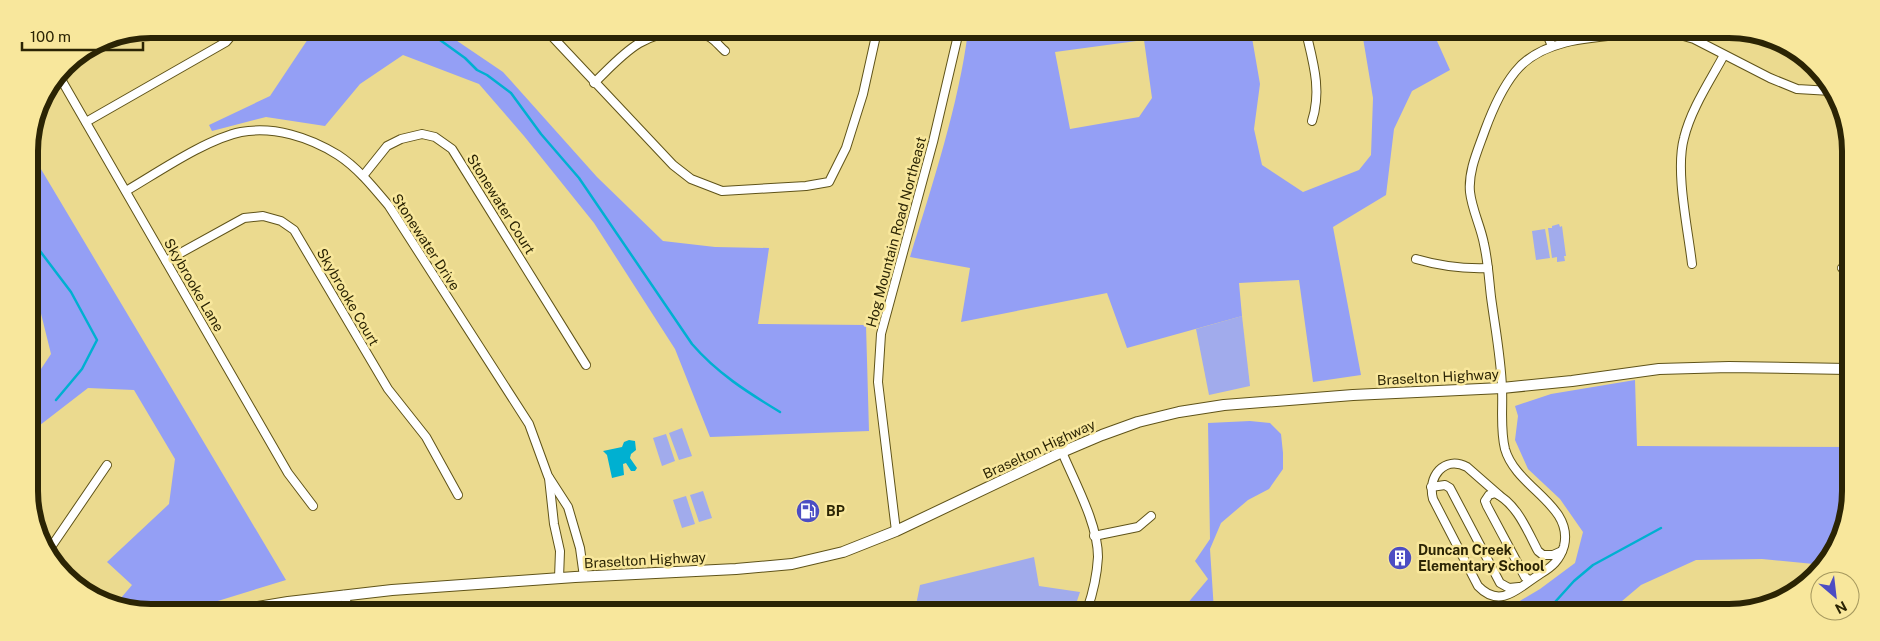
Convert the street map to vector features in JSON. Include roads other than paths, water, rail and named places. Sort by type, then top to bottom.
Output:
[{"type":"main road","name":"Braselton Highway","points":[[276,604],[343,595],[559,578],[736,569],[792,564],[843,552],[896,531],[1102,435],[1138,422],[1179,412],[1224,405],[1353,395],[1502,388],[1660,369],[1729,367],[1842,369]]},
{"type":"street","points":[[86,122],[226,42],[229,38]]},
{"type":"street","points":[[553,38],[673,165],[704,186],[722,191],[806,186],[829,182],[846,148],[863,94],[876,38]]},
{"type":"street","points":[[594,83],[627,51],[647,38]]},
{"type":"street","points":[[711,38],[725,51]]},
{"type":"street","name":"Hog Mountain Road Northeast","points":[[896,531],[878,382],[881,334],[933,142],[957,38]]},
{"type":"street","points":[[1307,38],[1317,83],[1317,106],[1312,121]]},
{"type":"street","points":[[1549,38],[1552,46]]},
{"type":"street","points":[[1562,552],[1543,556],[1538,551],[1514,507],[1461,464],[1444,467],[1436,472],[1431,487],[1432,499],[1478,586],[1485,594],[1499,598],[1518,589],[1529,580],[1551,568],[1561,556],[1566,539],[1562,518],[1518,474],[1506,451],[1501,430],[1502,388],[1488,268],[1484,244],[1470,192],[1471,171],[1492,111],[1515,72],[1529,60],[1552,46],[1598,38]]},
{"type":"street","points":[[1690,38],[1770,78],[1797,89],[1825,91]]},
{"type":"street","points":[[1692,264],[1681,169],[1684,138],[1692,115],[1724,55]]},
{"type":"street","name":"Skybrooke Lane","points":[[62,81],[288,473],[313,506]]},
{"type":"street","name":"Stonewater Drive","points":[[126,191],[205,146],[240,132],[273,130],[307,140],[339,156],[363,176],[389,206],[528,424],[548,476],[568,507],[580,548],[584,577]]},
{"type":"street","name":"Stonewater Court","points":[[363,176],[387,146],[400,139],[422,134],[436,137],[452,149],[586,365]]},
{"type":"street","name":"Skybrooke Court","points":[[166,260],[244,218],[263,216],[281,221],[294,230],[388,389],[426,437],[458,495]]},
{"type":"street","points":[[1416,260],[1464,269],[1488,268]]},
{"type":"street","points":[[1062,452],[1083,501],[1098,555],[1090,603]]},
{"type":"street","points":[[52,545],[106,465]]},
{"type":"street","name":"Stonewater Drive","points":[[548,476],[554,524],[560,551],[559,578]]},
{"type":"street","points":[[1431,487],[1445,485],[1450,488],[1500,583],[1509,588],[1518,589]]},
{"type":"street","points":[[1499,495],[1495,493],[1489,495],[1485,501],[1524,577],[1529,580]]},
{"type":"street","points":[[1094,536],[1138,527],[1152,516]]},
{"type":"street","points":[[343,595],[347,604]]},
{"type":"waterway","points":[[438,38],[465,58],[477,70],[511,93],[541,134],[579,178],[692,344],[722,373],[780,412]]},
{"type":"waterway","points":[[38,238],[40,251],[71,292],[97,340],[82,369],[56,400]]},
{"type":"waterway","points":[[1554,603],[1574,581],[1593,565],[1661,528]]},
{"type":"place","name":"BP","points":[[808,511]]},
{"type":"place","name":"Duncan Creek Elementary School","points":[[1400,558]]}]
